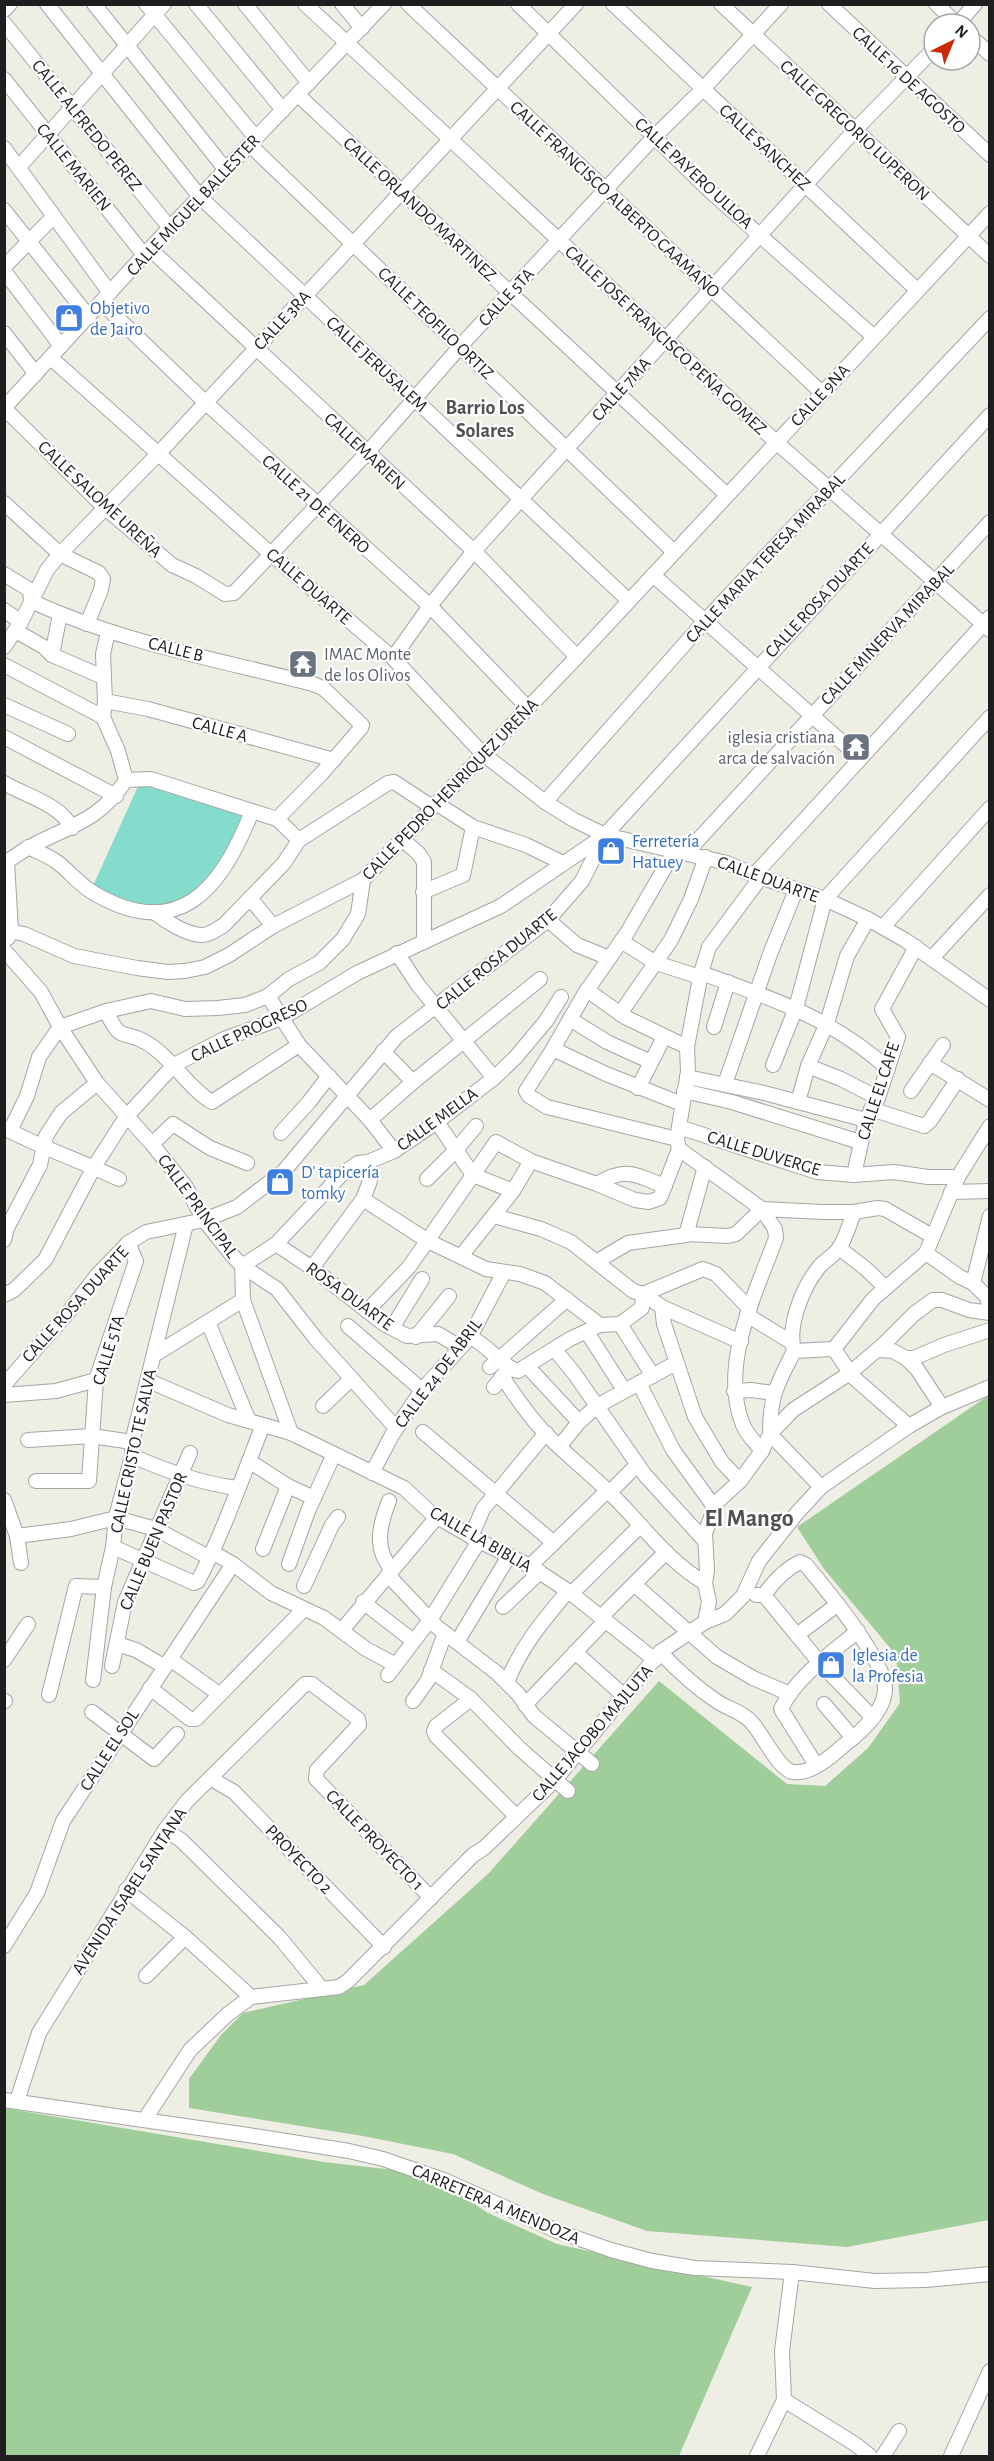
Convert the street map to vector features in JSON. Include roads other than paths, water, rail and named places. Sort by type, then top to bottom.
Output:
[{"type":"street","points":[[4,10],[10,4]]},
{"type":"street","name":"CALLE JERUSALEM","points":[[47,4],[200,196],[628,601]]},
{"type":"street","points":[[94,4],[226,170]]},
{"type":"street","points":[[196,4],[283,110]]},
{"type":"street","points":[[245,4],[309,83]]},
{"type":"street","name":"CALLE JOSE FRANCISCO PEÑA GOMEZ","points":[[305,4],[776,442],[934,582],[987,624]]},
{"type":"street","points":[[342,4],[362,28]]},
{"type":"street","name":"CALLE MIGUEL BALLESTER","points":[[6,402],[36,374],[147,252],[384,4]]},
{"type":"street","name":"CALLE FRANCISCO ALBERTO CAAMAÑO","points":[[408,4],[822,393]]},
{"type":"street","name":"CALLE PAYERO ULLOA","points":[[518,4],[710,191],[874,337]]},
{"type":"street","name":"CALLE 3RA","points":[[5,645],[19,626],[47,570],[60,554],[159,453],[576,4]]},
{"type":"street","name":"CALLE SANCHEZ","points":[[613,4],[917,290]]},
{"type":"street","name":"CALLE GREGORIO LUPERON","points":[[721,4],[990,256]]},
{"type":"street","name":"CALLE 5TA","points":[[234,594],[367,453],[655,136],[703,89],[782,4]]},
{"type":"street","name":"CALLE 16 DE AGOSTO","points":[[829,4],[990,155]]},
{"type":"street","points":[[19,167],[127,46],[155,8]]},
{"type":"street","name":"CALLE TEOFILO ORTIZ","points":[[155,8],[253,141],[353,244],[674,552]]},
{"type":"street","name":"CALLE ALFREDO PEREZ","points":[[4,23],[170,228]]},
{"type":"street","name":"CALLE 7MA","points":[[393,658],[430,606],[474,551],[855,130],[922,62]]},
{"type":"street","name":"CALLE MARIEN","points":[[4,79],[147,252]]},
{"type":"street","name":"CALLE ORLANDO MARTINEZ","points":[[298,95],[727,495]]},
{"type":"street","name":"CALLE 21 DE ENERO","points":[[4,148],[54,216],[106,298],[205,402],[430,606],[528,708]]},
{"type":"street","points":[[4,210],[89,317]]},
{"type":"street","name":"CALLE 9NA","points":[[577,657],[990,213]]},
{"type":"street","points":[[54,216],[4,269],[61,346]]},
{"type":"street","name":"CALLEMARIEN","points":[[147,252],[256,349],[474,551],[577,657]]},
{"type":"street","name":"CALLE MARIA TERESA MIRABAL","points":[[545,802],[705,621],[990,318]]},
{"type":"street","points":[[4,333],[36,374]]},
{"type":"street","name":"CALLE DUARTE","points":[[51,358],[272,555],[393,658],[482,753],[545,802],[605,835],[727,863],[825,899],[868,919],[916,947],[985,997]]},
{"type":"street","name":"CALLE SALOME UREÑA","points":[[6,402],[104,507],[171,565],[196,576],[225,594],[234,594]]},
{"type":"street","name":"CALLE ROSA DUARTE","points":[[4,1385],[71,1309],[98,1274],[128,1243],[146,1232],[204,1220],[237,1208],[284,1171],[397,1036],[548,920],[582,881],[605,835],[990,415]]},
{"type":"street","points":[[4,503],[60,554],[99,573],[103,579],[101,590],[87,624]]},
{"type":"street","name":"CALLE MINERVA MIRABAL","points":[[526,1091],[587,990],[681,851],[990,522]]},
{"type":"street","points":[[4,574],[30,590],[31,601]]},
{"type":"street","points":[[652,575],[860,758]]},
{"type":"street","name":"CALLE B","points":[[31,601],[108,632],[323,688],[362,725],[362,728],[334,760]]},
{"type":"street","points":[[4,610],[52,655],[103,677]]},
{"type":"street","points":[[52,655],[60,614]]},
{"type":"street","points":[[367,1311],[409,1267],[496,1142],[531,1161],[635,1200],[649,1202],[659,1199],[665,1186],[678,1138],[687,1077],[687,1047],[700,975],[709,947],[758,876],[860,758],[987,624]]},
{"type":"street","points":[[4,945],[8,931],[6,862],[28,848],[93,817],[116,796],[126,780],[118,751],[103,717],[105,700],[103,654],[108,632]]},
{"type":"street","name":"CALLE PEDRO HENRIQUEZ UREÑA","points":[[8,931],[24,934],[74,956],[168,972],[205,967],[229,955],[273,926],[363,880],[482,753],[577,657]]},
{"type":"street","points":[[4,665],[103,717]]},
{"type":"street","name":"CALLE A","points":[[105,700],[334,760]]},
{"type":"street","points":[[4,705],[68,734]]},
{"type":"street","points":[[772,1065],[796,1008],[825,899],[990,717]]},
{"type":"street","points":[[4,737],[116,796]]},
{"type":"street","points":[[277,819],[334,760]]},
{"type":"street","points":[[126,780],[151,779],[277,819],[299,840]]},
{"type":"street","points":[[154,912],[168,924],[200,935],[212,933],[224,925],[284,863],[299,840],[388,783],[394,782],[473,826],[526,845],[563,863]]},
{"type":"street","points":[[4,783],[60,812],[68,819],[72,828]]},
{"type":"street","points":[[882,927],[990,808]]},
{"type":"street","points":[[28,848],[56,861],[91,892],[129,910],[154,912],[179,910],[209,890],[238,847],[252,811]]},
{"type":"street","points":[[423,892],[463,875],[473,826]]},
{"type":"street","name":"CALLE PROGRESO","points":[[4,1295],[15,1290],[45,1260],[94,1167],[126,1117],[174,1065],[224,1039],[282,1018],[357,973],[501,906],[605,835]]},
{"type":"street","points":[[402,839],[419,854],[424,862],[424,942]]},
{"type":"street","points":[[620,1014],[671,940],[691,899],[706,857]]},
{"type":"street","points":[[119,1179],[7,1130],[27,1096],[39,1057],[60,1027],[106,1011],[151,1001],[185,1009],[218,1008],[245,1005],[268,996],[289,979],[319,963],[343,939],[358,914],[363,880]]},
{"type":"street","points":[[725,1084],[796,890]]},
{"type":"street","points":[[932,958],[990,895]]},
{"type":"street","points":[[250,898],[273,926]]},
{"type":"street","points":[[798,1102],[808,1066],[827,1023],[847,956],[868,919]]},
{"type":"street","points":[[548,920],[577,945],[609,958]]},
{"type":"street","points":[[621,941],[656,963],[728,982],[796,1008],[827,1023],[888,1069]]},
{"type":"street","name":"CALLE EL CAFE","points":[[854,1175],[860,1142],[898,1037],[882,1009],[916,947]]},
{"type":"street","name":"CALLE PRINCIPAL","points":[[4,950],[41,992],[60,1027],[97,1083],[152,1144],[186,1187],[204,1220],[242,1266],[243,1300],[291,1433]]},
{"type":"street","points":[[397,953],[436,1008],[494,1078]]},
{"type":"street","points":[[370,1120],[540,979]]},
{"type":"street","points":[[714,1027],[728,982]]},
{"type":"street","points":[[985,997],[990,983]]},
{"type":"street","points":[[587,990],[620,1014],[687,1047]]},
{"type":"street","points":[[268,996],[299,1045],[370,1120],[394,1151]]},
{"type":"street","name":"CALLE MELLA","points":[[242,1266],[276,1244],[340,1176],[358,1163],[368,1162],[394,1151],[437,1122],[494,1078],[515,1058],[546,1021],[561,997]]},
{"type":"street","points":[[106,1011],[113,1025],[123,1036],[146,1042],[174,1065],[212,1102],[299,1045]]},
{"type":"street","points":[[570,1020],[607,1042],[651,1062]]},
{"type":"street","points":[[638,1088],[664,1037]]},
{"type":"street","points":[[910,1091],[943,1045]]},
{"type":"street","points":[[553,1049],[638,1088],[683,1098],[732,1102],[860,1142]]},
{"type":"street","points":[[383,1050],[413,1082]]},
{"type":"street","points":[[930,1063],[990,1100]]},
{"type":"street","points":[[808,1066],[842,1079],[872,1109]]},
{"type":"street","points":[[282,1133],[329,1076]]},
{"type":"street","points":[[687,1077],[798,1102],[872,1109],[924,1126],[930,1121],[958,1079]]},
{"type":"street","points":[[4,1240],[7,1228],[40,1165],[46,1136],[61,1113],[97,1083]]},
{"type":"street","name":"CALLE DUVERGE","points":[[526,1091],[529,1096],[547,1107],[817,1172],[854,1175],[894,1172],[928,1177],[958,1177]]},
{"type":"street","points":[[437,1122],[472,1175],[513,1191]]},
{"type":"street","points":[[152,1144],[173,1124],[210,1148],[247,1163]]},
{"type":"street","points":[[427,1179],[456,1150],[476,1125]]},
{"type":"street","points":[[834,1349],[873,1299],[926,1253],[958,1177],[990,1126]]},
{"type":"street","points":[[678,1138],[705,1167],[762,1209],[775,1229],[776,1238],[748,1312],[734,1374],[734,1391],[744,1428],[762,1451]]},
{"type":"street","points":[[461,1257],[513,1191],[531,1161]]},
{"type":"street","points":[[312,1268],[363,1199],[370,1181],[368,1162]]},
{"type":"street","points":[[596,1262],[628,1243],[685,1236],[705,1167]]},
{"type":"street","points":[[597,1184],[615,1173],[625,1172],[665,1186]]},
{"type":"street","points":[[951,1192],[990,1191]]},
{"type":"street","points":[[363,1199],[428,1241],[486,1269],[534,1278],[545,1283],[600,1325]]},
{"type":"street","points":[[687,1233],[728,1236],[736,1234],[762,1209],[855,1212],[878,1208],[885,1209],[932,1236]]},
{"type":"street","points":[[821,1487],[770,1434],[770,1409],[773,1393],[793,1347],[795,1318],[810,1280],[820,1265],[839,1248],[855,1212]]},
{"type":"street","points":[[494,1216],[542,1229],[571,1242],[633,1291],[643,1294],[662,1307],[741,1342]]},
{"type":"street","points":[[980,1286],[990,1216]]},
{"type":"street","name":"CALLE CRISTO TE SALVA","points":[[93,1680],[104,1587],[113,1547],[116,1518],[186,1224]]},
{"type":"street","name":"CALLE 5TA","points":[[36,1481],[88,1481],[96,1380],[136,1261],[128,1243]]},
{"type":"street","name":"ROSA DUARTE","points":[[276,1244],[312,1268],[367,1311],[407,1336],[433,1333],[465,1342],[482,1342],[527,1412],[546,1433],[608,1492],[639,1527],[686,1572],[705,1583]]},
{"type":"street","points":[[839,1248],[866,1268],[886,1288]]},
{"type":"street","points":[[926,1253],[960,1277],[980,1286],[987,1297],[990,1308]]},
{"type":"street","points":[[242,1266],[277,1289],[351,1379],[396,1428]]},
{"type":"street","points":[[643,1294],[703,1269],[710,1270],[748,1312],[793,1347],[834,1349]]},
{"type":"street","name":"CALLE 24 DE ABRIL","points":[[372,1473],[372,1469],[396,1428],[422,1390],[465,1342],[504,1272]]},
{"type":"street","points":[[392,1328],[422,1279]]},
{"type":"street","points":[[499,1371],[518,1371],[528,1367],[570,1339],[600,1325],[620,1324],[642,1308],[643,1294]]},
{"type":"street","points":[[416,1336],[449,1296]]},
{"type":"street","points":[[499,1371],[567,1299]]},
{"type":"street","points":[[154,1355],[243,1300]]},
{"type":"street","points":[[705,1622],[709,1602],[705,1583],[707,1571],[705,1533],[717,1502],[740,1481],[762,1451],[770,1434],[793,1410],[850,1373],[878,1350],[914,1314],[933,1300],[942,1300],[969,1310],[990,1313]]},
{"type":"street","points":[[662,1307],[664,1324],[689,1393],[695,1417],[722,1462],[740,1481]]},
{"type":"street","points":[[208,1322],[249,1421]]},
{"type":"street","points":[[620,1324],[653,1376]]},
{"type":"street","points":[[348,1326],[422,1390]]},
{"type":"street","points":[[906,1358],[914,1358],[944,1345],[990,1330]]},
{"type":"street","points":[[586,1332],[624,1390]]},
{"type":"street","points":[[834,1349],[850,1373],[909,1426]]},
{"type":"street","points":[[555,1350],[637,1465],[705,1541]]},
{"type":"street","points":[[878,1350],[893,1351],[906,1358],[942,1407]]},
{"type":"street","points":[[559,1447],[579,1422],[597,1406],[676,1362]]},
{"type":"street","points":[[528,1367],[579,1422]]},
{"type":"street","points":[[324,1406],[351,1379]]},
{"type":"street","points":[[4,1395],[57,1391],[96,1380]]},
{"type":"street","name":"CALLE LA BIBLIA","points":[[149,1381],[228,1415],[291,1433],[404,1488],[436,1516],[475,1539],[535,1569],[658,1656],[718,1703],[733,1708],[752,1722],[784,1768],[792,1773],[803,1772],[816,1765]]},
{"type":"street","points":[[639,1383],[672,1450],[715,1508]]},
{"type":"street","name":"CALLE JACOBO MAJLUTA","points":[[251,1997],[339,1987],[348,1981],[555,1780],[623,1695],[658,1656],[687,1633],[725,1614],[744,1596],[759,1561],[821,1487],[909,1426],[942,1407],[990,1387]]},
{"type":"street","points":[[734,1391],[751,1390],[773,1393]]},
{"type":"street","points":[[113,1547],[194,1583],[198,1581],[227,1521],[237,1488],[263,1425]]},
{"type":"street","points":[[423,1432],[554,1543]]},
{"type":"street","points":[[17,1536],[71,1529],[116,1518],[156,1529],[233,1564],[271,1593],[324,1618],[392,1670],[429,1620],[475,1539],[483,1509],[546,1433]]},
{"type":"street","points":[[28,1440],[92,1436],[132,1450],[180,1476],[207,1484],[237,1488]]},
{"type":"street","name":"CALLE BUEN PASTOR","points":[[112,1666],[125,1602],[190,1453]]},
{"type":"street","points":[[289,1564],[311,1505],[334,1454]]},
{"type":"street","points":[[249,1461],[288,1486],[335,1521],[304,1586]]},
{"type":"street","points":[[503,1607],[554,1543],[637,1465]]},
{"type":"street","points":[[263,1549],[288,1486]]},
{"type":"street","points":[[4,1500],[17,1536],[21,1563]]},
{"type":"street","points":[[389,1501],[382,1518],[378,1544],[390,1573],[429,1620],[507,1682],[534,1716],[592,1764]]},
{"type":"street","points":[[342,1630],[436,1516]]},
{"type":"street","points":[[507,1682],[518,1656],[530,1637],[570,1593],[639,1527]]},
{"type":"street","points":[[525,1705],[634,1584],[666,1552]]},
{"type":"street","points":[[457,1642],[509,1556]]},
{"type":"street","points":[[744,1596],[764,1594],[775,1580],[800,1563],[806,1565],[858,1631],[885,1681],[885,1694],[872,1718],[833,1755],[816,1765],[782,1712],[786,1700],[819,1662],[858,1631]]},
{"type":"street","name":"CALLE EL SOL","points":[[4,1947],[37,1893],[63,1821],[233,1564]]},
{"type":"street","points":[[634,1584],[717,1657],[786,1700]]},
{"type":"street","points":[[49,1695],[76,1586],[104,1587]]},
{"type":"street","points":[[764,1594],[819,1662],[872,1718]]},
{"type":"street","points":[[363,1602],[412,1640]]},
{"type":"street","points":[[797,1635],[838,1604]]},
{"type":"street","points":[[150,1688],[190,1719],[196,1719],[303,1610]]},
{"type":"street","points":[[4,1660],[28,1624]]},
{"type":"street","points":[[413,1701],[428,1680],[445,1633]]},
{"type":"street","points":[[117,1644],[167,1663],[219,1694]]},
{"type":"street","points":[[575,1652],[623,1695]]},
{"type":"street","points":[[431,1670],[471,1699],[568,1791]]},
{"type":"street","name":"AVENIDA ISABEL SANTANA","points":[[11,2101],[39,2033],[165,1830],[187,1801],[308,1683]]},
{"type":"street","name":"CALLE PROYECTO 1","points":[[308,1683],[358,1719],[359,1725],[317,1770],[316,1779],[431,1898]]},
{"type":"street","points":[[471,1699],[436,1726],[434,1731],[436,1736],[516,1816]]},
{"type":"street","points":[[824,1704],[853,1738]]},
{"type":"street","points":[[92,1712],[153,1759],[177,1734]]},
{"type":"street","name":"PROYECTO 2","points":[[210,1778],[234,1792],[384,1947]]},
{"type":"street","points":[[165,1830],[181,1840],[280,1938],[322,1989]]},
{"type":"street","points":[[126,1890],[185,1937],[251,1997],[228,2014],[190,2050],[145,2119]]},
{"type":"street","points":[[146,1976],[185,1937]]},
{"type":"street","name":"CARRETERA A MENDOZA","points":[[11,2101],[338,2149],[383,2159],[444,2180],[556,2230],[611,2250],[652,2261],[695,2268],[792,2272],[875,2281],[926,2280],[990,2274]]},
{"type":"street","points":[[757,2457],[784,2400],[782,2351],[792,2272]]},
{"type":"street","points":[[951,2457],[990,2371]]},
{"type":"street","points":[[784,2400],[855,2444],[870,2457]]},
{"type":"street","points":[[883,2457],[899,2431]]},
{"type":"place","name":"Objetivo de Jairo","points":[[69,318]]},
{"type":"place","name":"IMAC Monte de los Olivos","points":[[303,664]]},
{"type":"place","name":"iglesia cristiana arca de salvación","points":[[856,747]]},
{"type":"place","name":"Ferretería Hatuey","points":[[611,851]]},
{"type":"place","name":"D' tapicería tomky","points":[[280,1182]]},
{"type":"place","name":"Iglesia de la Profesia","points":[[831,1665]]},
{"type":"district","name":"Barrio Los Solares","points":[[485,418]]},
{"type":"district","name":"El Mango","points":[[749,1518]]}]
